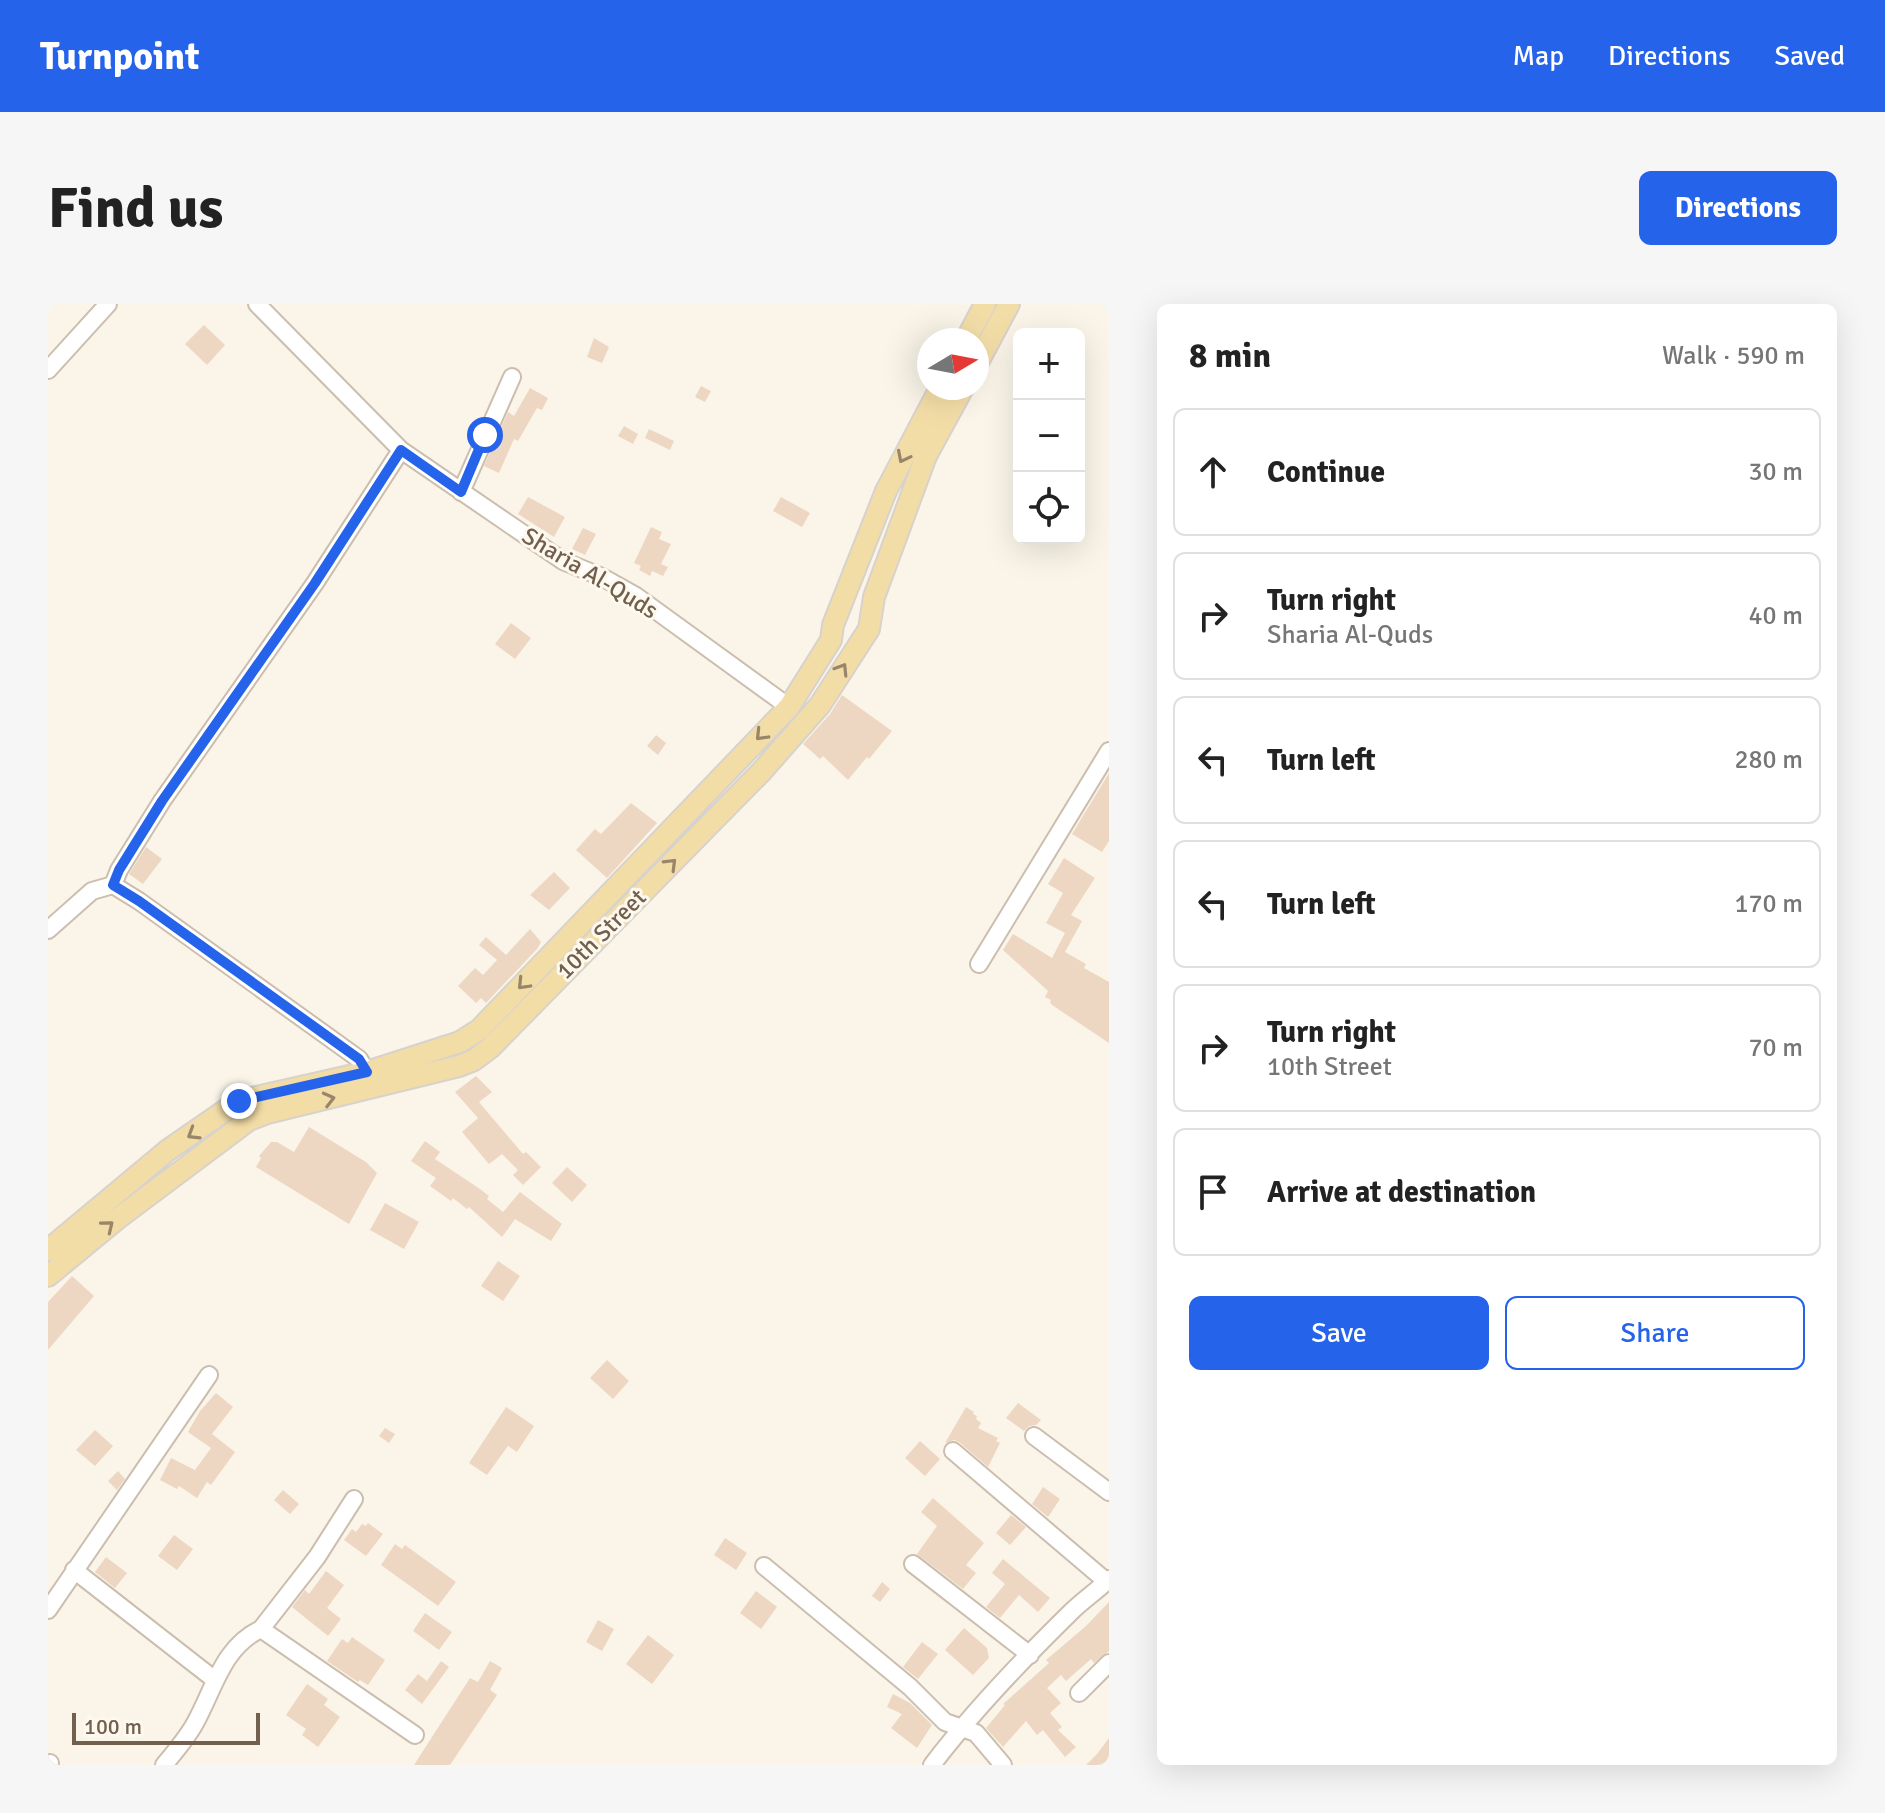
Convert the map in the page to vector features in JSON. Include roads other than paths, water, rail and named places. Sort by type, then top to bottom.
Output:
[{"type":"main road","points":[[972,328],[985,304]]},
{"type":"main road","points":[[989,342],[1009,304]]},
{"type":"main road","name":"10th Street","points":[[48,1250],[168,1150],[224,1115],[239,1101],[367,1072],[460,1042],[479,1030],[789,707],[831,640],[833,625],[886,491],[934,400]]},
{"type":"main road","name":"10th Street","points":[[48,1276],[117,1219],[249,1120],[459,1066],[490,1048],[762,771],[820,705],[869,629],[874,597],[922,467],[957,400]]},
{"type":"street","points":[[48,370],[108,304]]},
{"type":"street","name":"Sharia Al-Quds","points":[[257,304],[401,450],[563,561],[602,577],[636,596],[789,707]]},
{"type":"street","points":[[461,492],[512,377]]},
{"type":"street","points":[[113,885],[162,801],[315,583],[401,450]]},
{"type":"street","points":[[979,964],[1109,751]]},
{"type":"street","points":[[48,930],[92,891],[113,885],[359,1059],[367,1072]]},
{"type":"street","points":[[48,1610],[209,1375]]},
{"type":"street","points":[[1034,1436],[1109,1492]]},
{"type":"street","points":[[932,1765],[960,1728],[1073,1610],[1108,1580],[953,1451]]},
{"type":"street","points":[[164,1765],[194,1725],[235,1647],[248,1635],[261,1629],[317,1557],[354,1499]]},
{"type":"street","points":[[913,1564],[1030,1655]]},
{"type":"street","points":[[764,1566],[910,1687],[945,1722],[976,1733],[1003,1765]]},
{"type":"street","points":[[74,1570],[215,1680]]},
{"type":"street","points":[[261,1629],[415,1735]]},
{"type":"street","points":[[1079,1693],[1109,1663]]}]
